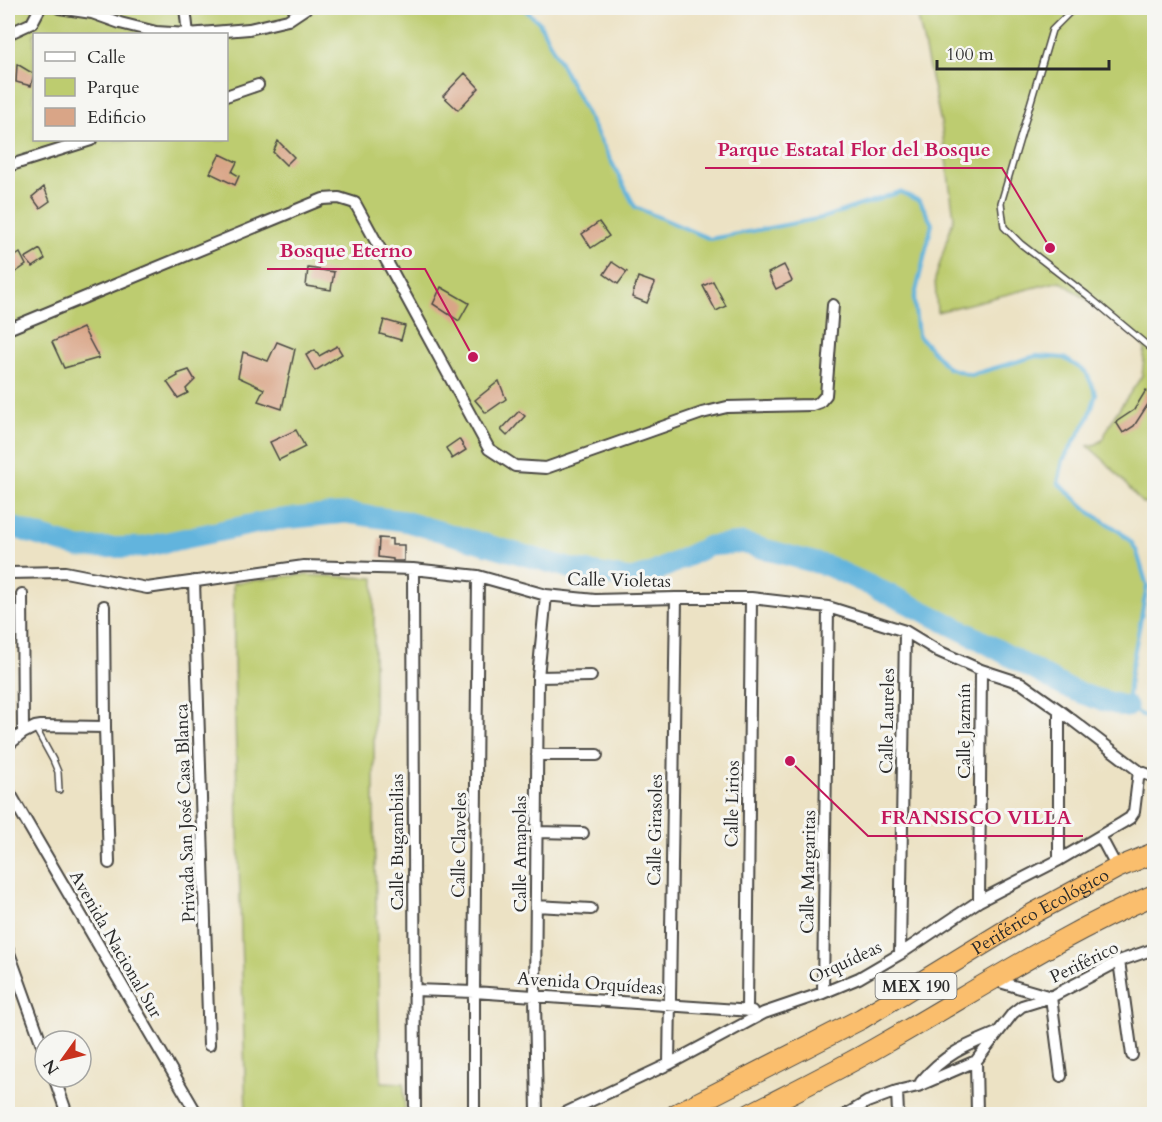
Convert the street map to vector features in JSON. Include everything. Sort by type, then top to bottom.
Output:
[{"type":"highway","name":"Periférico Ecológico","points":[[676,1114],[861,1019],[1034,913],[1117,868],[1155,853]]},
{"type":"highway","name":"Periférico Ecológico","points":[[750,1114],[882,1045],[1045,949],[1155,895]]},
{"type":"street","points":[[8,34],[33,23],[40,8]]},
{"type":"street","points":[[59,8],[92,13],[156,32],[172,33]]},
{"type":"street","points":[[185,8],[188,33]]},
{"type":"street","points":[[200,33],[249,29],[288,20],[306,8]]},
{"type":"street","points":[[228,95],[258,85]]},
{"type":"street","points":[[8,166],[88,141]]},
{"type":"street","points":[[8,329],[323,199],[339,198],[355,203],[489,448],[515,466],[546,468],[702,413],[727,407],[812,405],[820,402],[826,395],[833,305]]},
{"type":"street","name":"Calle Violetas","points":[[8,573],[65,572],[147,588],[304,566],[413,569],[478,576],[546,595],[595,600],[751,598],[828,607],[905,631],[938,651],[981,670],[1021,683],[1139,771],[1155,777]]},
{"type":"street","name":"Calle Bugambilias","points":[[413,569],[415,1114]]},
{"type":"street","name":"Calle Claveles","points":[[474,1114],[478,576]]},
{"type":"street","name":"Privada San José Casa Blanca","points":[[194,581],[209,1045]]},
{"type":"street","points":[[22,594],[23,733]]},
{"type":"street","name":"Calle Amapolas","points":[[537,1114],[535,997],[537,677],[546,595]]},
{"type":"street","name":"Calle Girasoles","points":[[669,1064],[676,598]]},
{"type":"street","name":"Calle Lirios","points":[[747,1011],[751,598]]},
{"type":"street","points":[[104,606],[109,863]]},
{"type":"street","name":"Calle Margaritas","points":[[823,993],[828,607]]},
{"type":"street","name":"Calle Laureles","points":[[900,954],[905,631]]},
{"type":"street","name":"Calle Jazmín","points":[[979,901],[981,670]]},
{"type":"street","points":[[537,677],[591,675]]},
{"type":"street","points":[[1059,710],[1059,860]]},
{"type":"street","points":[[8,745],[35,727],[105,727]]},
{"type":"street","points":[[537,755],[597,756]]},
{"type":"street","name":"Orquídeas","points":[[563,1114],[669,1064],[764,1013],[859,978],[900,954],[979,901],[1100,836],[1130,818],[1134,812],[1139,771]]},
{"type":"street","name":"Avenida Nacional Sur","points":[[8,790],[197,1114]]},
{"type":"street","points":[[536,832],[583,833]]},
{"type":"street","points":[[1100,836],[1117,868]]},
{"type":"street","points":[[536,906],[591,909]]},
{"type":"street","name":"Periférico","points":[[993,980],[1051,997],[1119,961],[1155,949]]},
{"type":"street","points":[[8,950],[36,1029]]},
{"type":"street","points":[[1119,961],[1132,1054]]},
{"type":"street","name":"Avenida Orquídeas","points":[[414,990],[474,992],[764,1013]]},
{"type":"street","points":[[847,1114],[867,1102],[918,1086],[976,1061],[1013,1013],[1022,1006],[1051,997],[1061,1076]]},
{"type":"street","points":[[918,1086],[932,1068],[942,1060],[975,1042],[998,1033]]},
{"type":"street","points":[[976,1061],[977,1114]]},
{"type":"street","points":[[58,1089],[67,1114]]},
{"type":"street","points":[[897,1091],[898,1114]]},
{"type":"lane","points":[[1074,8],[1052,30],[1001,203],[1004,226],[1021,244],[1155,351]]},
{"type":"lane","points":[[35,727],[58,772],[59,790]]},
{"type":"green space","points":[[8,8],[523,8],[539,22],[635,207],[710,239],[822,218],[900,192],[920,201],[932,224],[914,300],[918,335],[947,368],[971,375],[1036,356],[1064,358],[1086,372],[1096,394],[1089,417],[1063,460],[1058,483],[1091,513],[1119,531],[1132,543],[1147,586],[1127,707],[1065,687],[975,637],[828,566],[742,543],[709,546],[650,574],[631,579],[569,568],[404,521],[346,513],[273,520],[144,547],[80,548],[8,525]]},
{"type":"green space","points":[[916,8],[1154,8],[1154,526],[1148,503],[1142,503],[1107,463],[1088,446],[1101,442],[1115,415],[1142,376],[1145,348],[1136,334],[1060,281],[937,312],[935,279],[954,217],[941,123]]},
{"type":"green space","points":[[299,575],[374,578],[374,828],[381,1082],[404,1083],[405,1114],[246,1114],[233,583]]},
{"type":"building","points":[[17,64],[33,73],[31,86],[16,82]]},
{"type":"building","points":[[465,73],[479,88],[458,110],[443,96]]},
{"type":"building","points":[[278,141],[294,157],[286,165],[273,152]]},
{"type":"building","points":[[220,154],[237,162],[232,172],[239,176],[235,185],[210,173]]},
{"type":"building","points":[[44,187],[50,201],[40,208],[32,197]]},
{"type":"building","points":[[599,222],[609,236],[591,248],[582,234]]},
{"type":"building","points":[[40,249],[45,259],[33,267],[25,258]]},
{"type":"building","points":[[20,253],[26,265],[13,274],[8,261]]},
{"type":"building","points":[[612,262],[627,272],[618,284],[604,274]]},
{"type":"building","points":[[784,265],[792,281],[776,289],[768,273]]},
{"type":"building","points":[[308,268],[334,272],[331,290],[306,286]]},
{"type":"building","points":[[638,277],[655,283],[647,303],[632,297]]},
{"type":"building","points":[[713,281],[726,306],[716,311],[703,286]]},
{"type":"building","points":[[441,287],[469,303],[459,321],[433,304]]},
{"type":"building","points":[[384,320],[405,326],[401,340],[380,334]]},
{"type":"building","points":[[83,328],[99,358],[64,368],[52,342]]},
{"type":"building","points":[[277,342],[295,349],[282,409],[258,401],[264,389],[238,377],[243,352],[268,361]]},
{"type":"building","points":[[337,346],[342,354],[315,371],[306,355],[315,350],[319,356]]},
{"type":"building","points":[[189,370],[195,380],[186,389],[188,393],[178,398],[167,382],[178,376],[177,374]]},
{"type":"building","points":[[499,381],[506,399],[486,413],[475,400]]},
{"type":"building","points":[[1146,390],[1152,398],[1134,426],[1123,433],[1116,422],[1134,410]]},
{"type":"building","points":[[519,411],[525,416],[507,436],[501,430]]},
{"type":"building","points":[[296,430],[305,447],[279,460],[270,442]]},
{"type":"building","points":[[459,439],[466,450],[452,459],[446,448]]},
{"type":"building","points":[[379,538],[392,539],[392,545],[404,545],[404,561],[378,557]]},
{"type":"waterway","points":[[523,8],[539,22],[635,207],[710,239],[822,218],[900,192],[920,201],[932,224],[914,300],[918,335],[948,368],[971,375],[1036,356],[1064,358],[1086,372],[1096,394],[1089,417],[1063,460],[1058,483],[1091,513],[1119,531],[1132,543],[1137,552],[1147,586],[1130,676],[1127,707],[1145,717],[1154,718]]},
{"type":"waterway","points":[[8,525],[80,548],[144,547],[273,520],[346,513],[404,521],[569,568],[631,579],[650,574],[709,546],[742,543],[828,566],[975,637],[1065,687],[1127,707]]},
{"type":"place","name":"Parque Estatal Flor del Bosque","points":[[1050,248]]},
{"type":"place","name":"Bosque Eterno","points":[[473,357]]},
{"type":"place","name":"FRANSISCO VILLA","points":[[790,761]]}]
